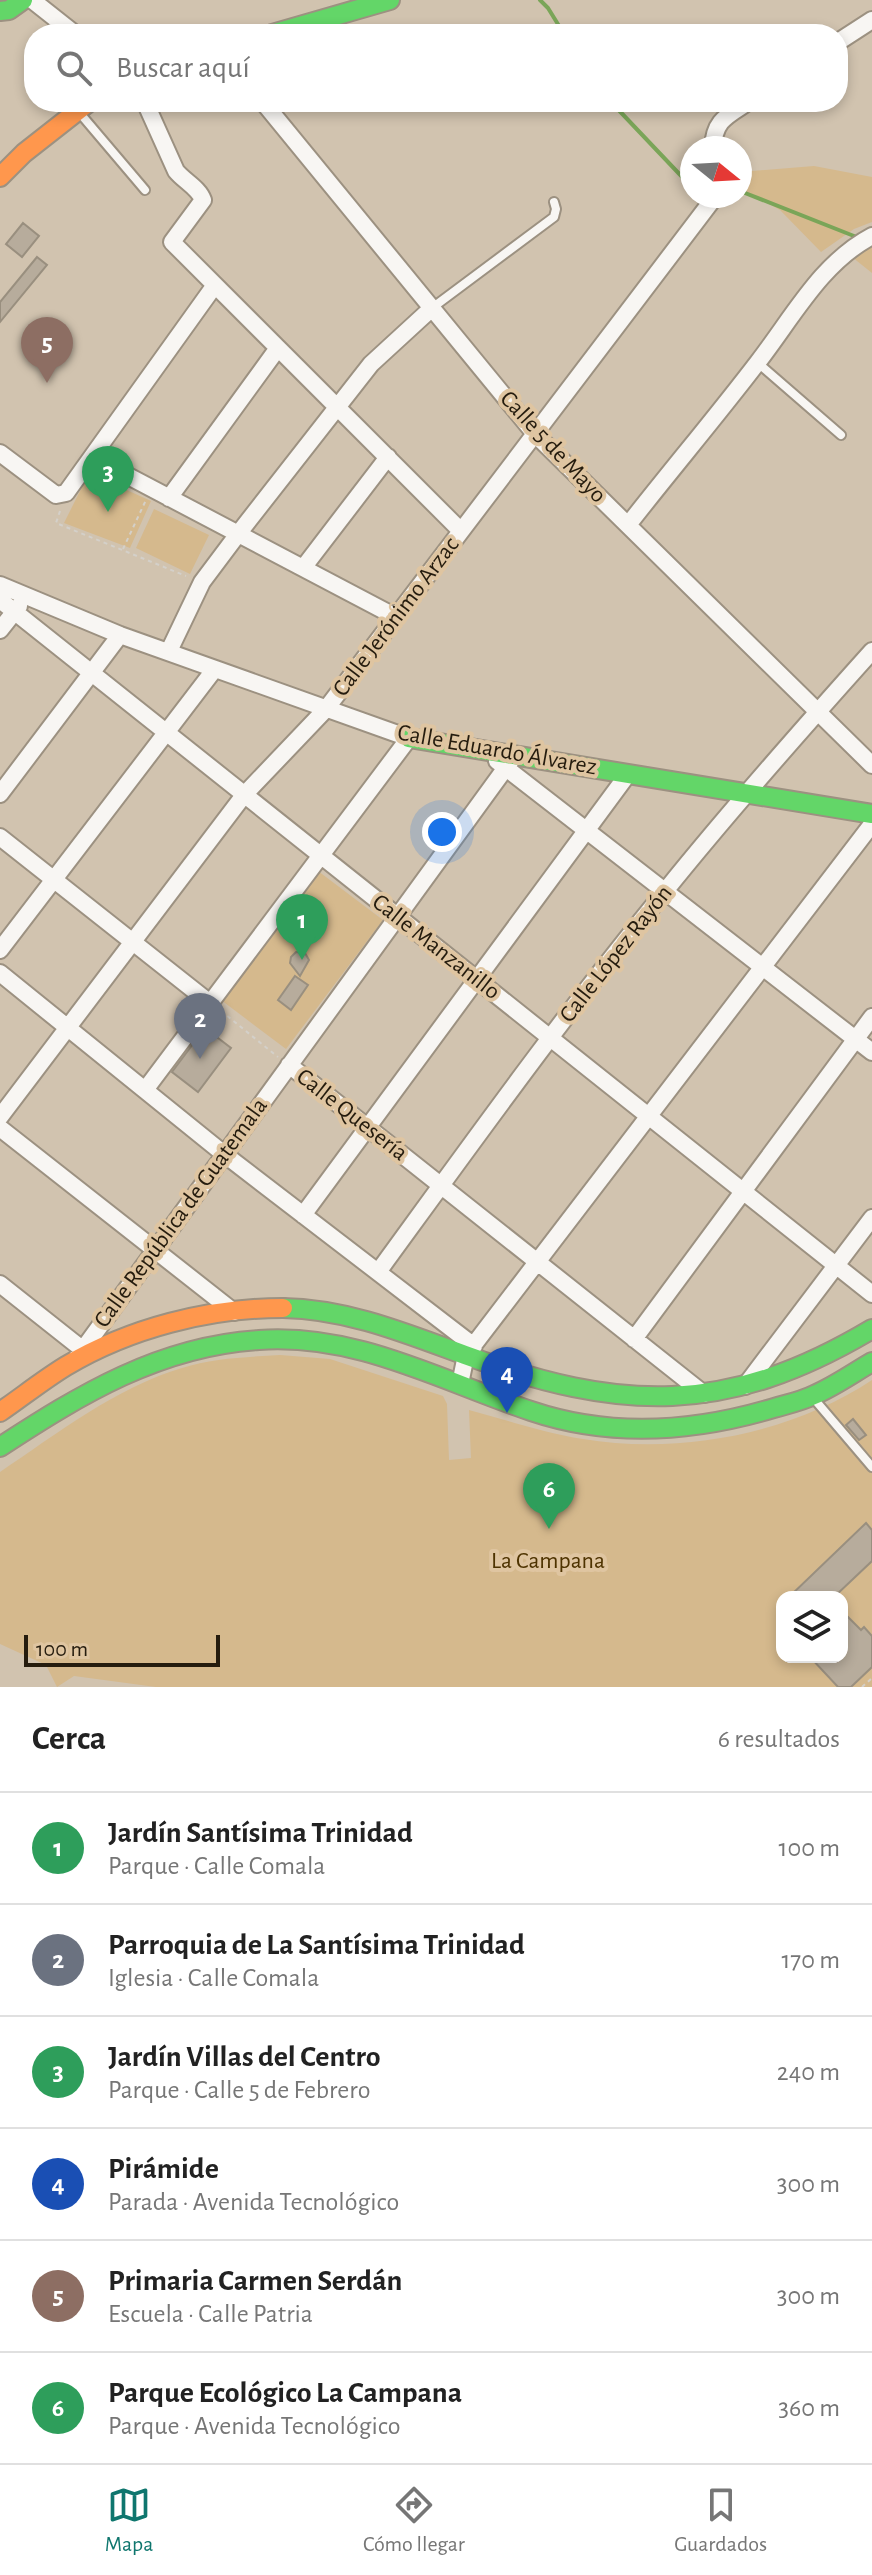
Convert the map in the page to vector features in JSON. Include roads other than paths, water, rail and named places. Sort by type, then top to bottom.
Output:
[{"type":"main road","points":[[0,11],[9,10],[23,0]]},
{"type":"main road","points":[[307,24],[390,0]]},
{"type":"main road","points":[[0,177],[24,153],[76,112]]},
{"type":"main road","name":"Calle Eduardo Álvarez","points":[[409,738],[483,750],[510,761],[628,774],[872,814]]},
{"type":"main road","points":[[0,1412],[78,1355],[128,1336],[185,1320],[234,1312],[284,1309],[327,1312],[470,1351],[551,1383],[611,1395],[658,1398],[744,1387],[792,1372],[838,1351],[872,1329]]},
{"type":"main road","points":[[0,1447],[98,1386],[158,1358],[200,1347],[262,1340],[308,1340],[365,1351],[533,1412],[576,1423],[646,1430],[678,1429],[742,1418],[812,1397],[872,1362]]},
{"type":"street","points":[[32,0],[62,24]]},
{"type":"street","points":[[848,36],[872,20]]},
{"type":"street","points":[[149,112],[176,171],[201,193],[203,200],[172,242],[461,531]]},
{"type":"street","name":"Calle 5 de Mayo","points":[[271,112],[535,434],[872,765]]},
{"type":"street","points":[[715,136],[716,127],[733,112]]},
{"type":"street","name":"Calle Jerónimo Arzac","points":[[0,1117],[244,795],[326,709],[704,208]]},
{"type":"street","points":[[628,525],[758,363],[832,264],[850,248],[872,236]]},
{"type":"street","points":[[0,453],[56,495],[66,493],[215,285]]},
{"type":"street","points":[[169,651],[202,582],[238,534],[371,364],[432,308]]},
{"type":"street","points":[[169,498],[278,348]]},
{"type":"street","points":[[303,568],[388,457]]},
{"type":"street","points":[[94,458],[396,617]]},
{"type":"street","name":"Calle Eduardo Álvarez","points":[[0,585],[120,635],[409,738]]},
{"type":"street","points":[[0,630],[27,596]]},
{"type":"street","name":"Calle Manzanillo","points":[[0,600],[872,1294]]},
{"type":"street","points":[[0,794],[120,635]]},
{"type":"street","name":"Calle López Rayón","points":[[378,1272],[550,1038],[665,891],[746,793],[872,651]]},
{"type":"street","points":[[0,950],[214,670]]},
{"type":"street","points":[[145,1090],[409,738]]},
{"type":"street","points":[[510,761],[586,830],[872,1052]]},
{"type":"street","name":"Calle República de Guatemala","points":[[78,1355],[510,761]]},
{"type":"street","points":[[303,1215],[628,774]]},
{"type":"street","points":[[460,1384],[470,1351],[872,824]]},
{"type":"street","points":[[0,837],[210,1003]]},
{"type":"street","points":[[0,973],[224,1154],[427,1310],[470,1351]]},
{"type":"street","points":[[634,1339],[872,1017]]},
{"type":"street","name":"Calle Quesería","points":[[289,1065],[704,1394]]},
{"type":"street","points":[[0,1128],[234,1312]]},
{"type":"street","points":[[744,1387],[872,1218]]},
{"type":"street","points":[[0,1284],[78,1355]]},
{"type":"street","points":[[412,1335],[427,1310]]},
{"type":"lane","points":[[88,112],[145,190]]},
{"type":"lane","points":[[432,308],[554,217],[554,202]]},
{"type":"lane","points":[[758,363],[841,435]]},
{"type":"lane","points":[[812,1397],[872,1467]]},
{"type":"waterway","points":[[540,0],[558,24]]},
{"type":"waterway","points":[[620,112],[680,175]]},
{"type":"waterway","points":[[752,196],[859,238]]},
{"type":"place","name":"Primaria Carmen Serdán","points":[[47,383]]},
{"type":"place","name":"Jardín Villas del Centro","points":[[108,512]]},
{"type":"place","name":"Jardín Santísima Trinidad","points":[[302,960]]},
{"type":"place","name":"Parroquia de La Santísima Trinidad","points":[[200,1059]]},
{"type":"place","name":"Pirámide","points":[[507,1413]]},
{"type":"place","name":"Parque Ecológico La Campana","points":[[549,1529]]},
{"type":"park label","name":"La Campana","points":[[548,1561]]}]
